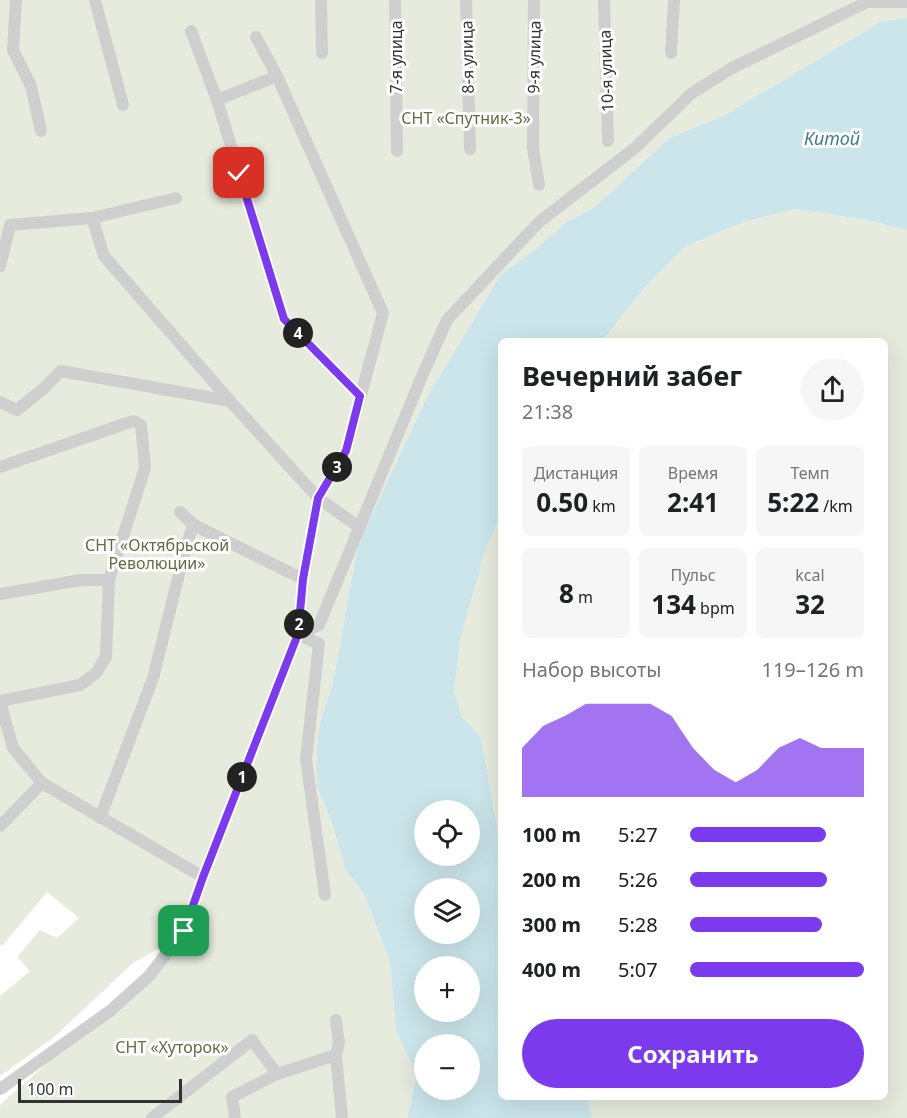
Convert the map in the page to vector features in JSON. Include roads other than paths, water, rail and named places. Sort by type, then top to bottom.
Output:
[{"type":"street","points":[[16,0],[13,50],[31,86],[41,131]]},
{"type":"street","points":[[95,0],[123,105]]},
{"type":"street","points":[[321,0],[322,53]]},
{"type":"street","name":"7-я улица","points":[[395,0],[397,151]]},
{"type":"street","name":"8-я улица","points":[[466,0],[470,149]]},
{"type":"street","name":"9-я улица","points":[[534,0],[533,148],[539,184]]},
{"type":"street","name":"10-я улица","points":[[604,0],[608,141]]},
{"type":"street","points":[[672,52],[674,0]]},
{"type":"street","points":[[298,634],[318,624],[447,320],[539,222],[635,148],[692,93],[732,68],[867,2],[907,2]]},
{"type":"street","points":[[191,31],[217,100],[284,319],[360,396]]},
{"type":"street","points":[[0,1089],[110,1011],[149,976],[184,931],[298,634],[303,579],[318,498],[346,451],[383,313],[277,76],[256,37]]},
{"type":"street","points":[[217,100],[277,76]]},
{"type":"street","points":[[0,266],[10,225],[92,218],[176,198]]},
{"type":"street","points":[[92,218],[104,256],[318,498],[359,527]]},
{"type":"street","points":[[0,402],[17,410],[61,371],[230,401]]},
{"type":"street","points":[[0,467],[133,421],[141,425],[144,468],[109,580],[106,657],[96,673],[80,685],[0,701],[13,748],[42,783],[203,877]]},
{"type":"street","points":[[180,512],[194,525],[303,579]]},
{"type":"street","points":[[100,818],[153,678],[187,542],[194,525]]},
{"type":"street","points":[[0,594],[81,580],[109,580]]},
{"type":"street","points":[[298,634],[319,644],[306,759],[325,895]]},
{"type":"street","points":[[0,826],[42,783]]},
{"type":"street","points":[[336,1020],[339,1043],[336,1055],[342,1118]]},
{"type":"street","points":[[152,1118],[252,1040],[277,1074]]},
{"type":"street","points":[[235,1118],[232,1097],[277,1074],[336,1055]]},
{"type":"water","name":"Китой","points":[[907,18],[907,230],[867,220],[795,209],[744,222],[686,246],[647,285],[605,338],[498,338],[498,522],[486,549],[461,637],[454,692],[463,718],[481,737],[498,832],[498,1100],[588,1100],[592,1118],[407,1118],[414,1088],[414,1100],[480,1100],[480,1034],[414,1034],[414,1069],[396,1031],[390,962],[364,894],[345,869],[332,823],[317,787],[317,749],[321,719],[333,682],[358,544],[427,397],[500,276],[536,249],[566,222],[595,207],[669,138],[723,116],[882,21]]},
{"type":"park label","name":"СНТ «Спутник-3»","points":[[466,118]]},
{"type":"park label","name":"СНТ «Октябрьской Революции»","points":[[157,554]]},
{"type":"park label","name":"СНТ «Хуторок»","points":[[172,1047]]}]
